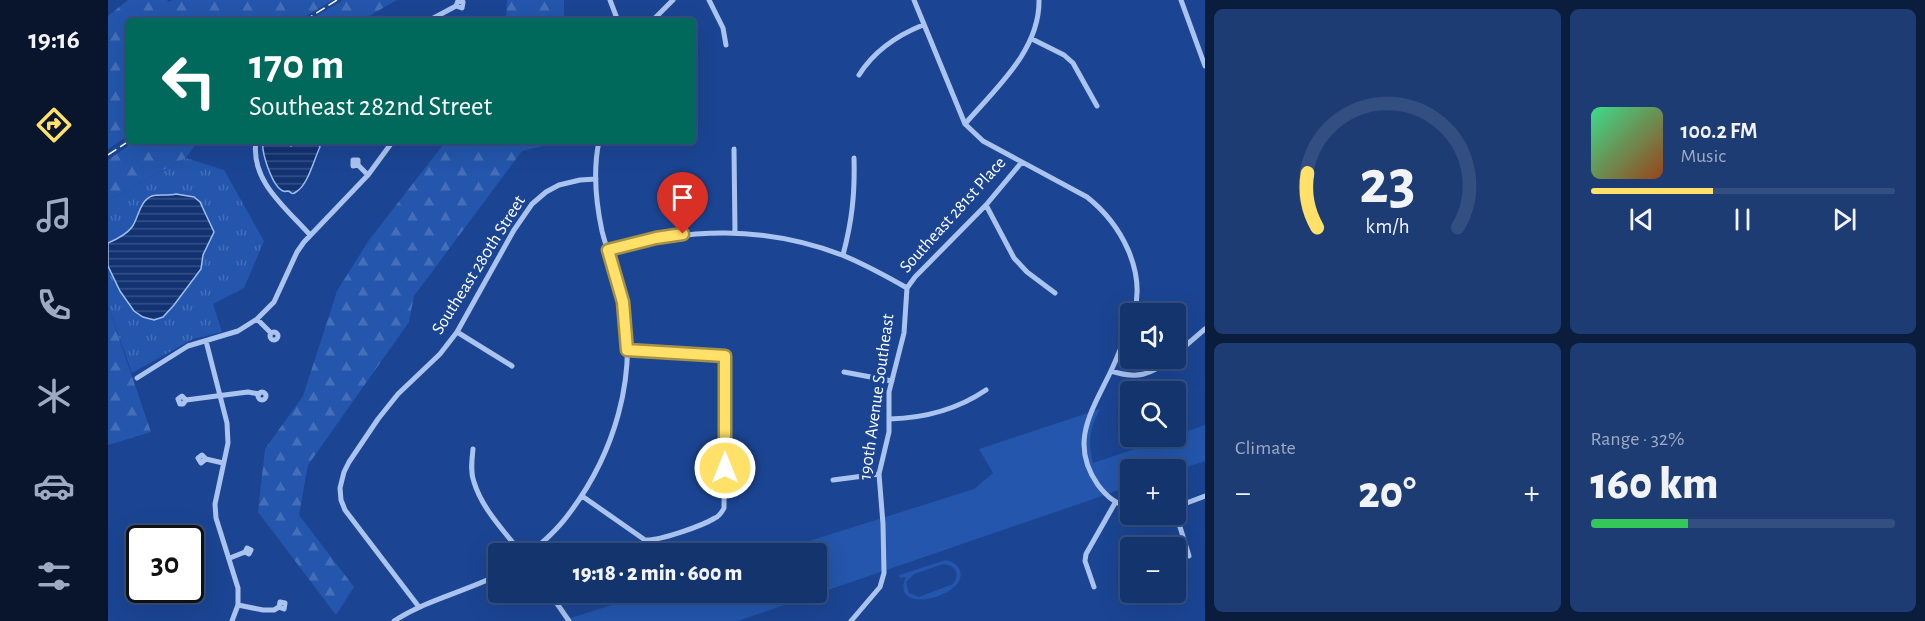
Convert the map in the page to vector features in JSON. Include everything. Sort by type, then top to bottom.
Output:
[{"type":"street","points":[[610,0],[617,18]]},
{"type":"street","points":[[655,18],[673,0]]},
{"type":"street","points":[[709,0],[723,28],[726,45]]},
{"type":"street","points":[[914,0],[965,123],[982,141],[1096,204],[1113,223],[1124,241],[1137,275],[1137,303]]},
{"type":"street","points":[[965,123],[1011,70],[1032,39],[1039,12],[1039,0]]},
{"type":"street","points":[[1181,0],[1205,66]]},
{"type":"street","points":[[434,18],[456,6]]},
{"type":"street","points":[[859,75],[865,65],[892,41],[923,25]]},
{"type":"street","points":[[1032,39],[1065,55],[1073,63],[1097,106]]},
{"type":"street","points":[[256,144],[255,158],[259,174],[268,189],[310,235]]},
{"type":"street","points":[[137,378],[188,346],[238,331],[257,319],[273,302],[297,252],[310,235],[368,175],[391,144]]},
{"type":"street","points":[[540,543],[567,517],[597,473],[613,434],[622,402],[627,350],[623,302],[599,214],[596,179],[599,144]]},
{"type":"street","points":[[734,149],[735,233]]},
{"type":"street","points":[[843,255],[854,206],[854,158]]},
{"type":"street","name":"Southeast 281st Place","points":[[907,288],[986,205],[1021,163]]},
{"type":"street","points":[[358,165],[368,175]]},
{"type":"street","name":"Southeast 280th Street","points":[[419,607],[345,510],[340,494],[341,480],[349,462],[378,419],[398,394],[440,354],[457,332],[514,230],[532,204],[546,192],[559,186],[580,180],[596,179]]},
{"type":"street","points":[[986,205],[1014,258],[1027,272],[1055,293]]},
{"type":"street","points":[[608,250],[683,234],[735,233],[803,242],[843,255],[907,288]]},
{"type":"street","name":"190th Avenue Southeast","points":[[851,621],[874,595],[882,581],[883,524],[879,474],[889,432],[889,392],[903,333],[907,288]]},
{"type":"street","points":[[257,319],[271,333]]},
{"type":"street","points":[[1186,345],[1205,329]]},
{"type":"street","points":[[457,332],[512,366]]},
{"type":"street","points":[[206,341],[228,436],[215,510],[238,588],[238,605],[232,621]]},
{"type":"street","points":[[1120,348],[1088,417],[1084,442],[1086,460],[1093,477],[1102,490],[1115,503],[1120,505]]},
{"type":"street","points":[[582,496],[645,540],[657,539],[709,521],[720,515],[724,508],[725,356],[627,350]]},
{"type":"street","points":[[1111,370],[1127,376],[1150,373],[1156,369]]},
{"type":"street","points":[[844,372],[892,381]]},
{"type":"street","points":[[890,419],[912,418],[942,411],[966,402],[986,390]]},
{"type":"street","points":[[186,400],[248,392],[259,394]]},
{"type":"street","points":[[473,449],[471,467],[476,488],[486,507],[514,543]]},
{"type":"street","points":[[206,459],[223,463]]},
{"type":"street","points":[[832,480],[879,474]]},
{"type":"street","points":[[1186,503],[1205,496]]},
{"type":"street","points":[[1094,587],[1085,561],[1086,554],[1115,503]]},
{"type":"street","points":[[1179,525],[1189,556]]},
{"type":"street","points":[[230,558],[245,552]]},
{"type":"street","points":[[394,621],[419,607],[488,580]]},
{"type":"street","points":[[557,603],[569,621]]},
{"type":"street","points":[[238,605],[263,610],[274,610],[279,607]]},
{"type":"green space","points":[[128,0],[167,0],[168,2],[173,0],[333,0],[303,18],[126,18],[126,137],[108,149],[108,16]]},
{"type":"green space","points":[[343,0],[397,0],[365,18],[313,18]]},
{"type":"green space","points":[[507,0],[564,0],[564,18],[506,18]]},
{"type":"green space","points":[[131,144],[196,144],[186,158],[108,200],[108,160]]},
{"type":"green space","points":[[444,144],[552,144],[522,151],[414,296],[409,322],[308,465],[299,515],[354,587],[336,615],[258,512],[265,449],[303,396],[337,291],[369,240]]},
{"type":"green space","points":[[186,158],[224,170],[264,241],[244,288],[213,304],[222,332],[193,339],[132,373],[108,306],[108,200]]},
{"type":"green space","points":[[108,306],[151,432],[108,445]]},
{"type":"green space","points":[[1100,409],[1091,435],[1090,448],[1093,463],[1141,447],[1186,447],[1186,432],[1205,425],[1205,461],[1186,468],[1186,459],[1120,459],[1120,490],[827,590],[827,543],[803,543],[974,489],[993,473],[979,449]]},
{"type":"green space","points":[[946,560],[959,569],[960,580],[953,588],[942,594],[918,599],[908,596],[904,589],[906,577],[900,578],[899,575]],"holes":[[[943,564],[954,568],[957,574],[953,584],[919,597],[909,593],[906,582],[914,574]]]},
{"type":"green space","points":[[618,603],[790,603],[738,621],[561,621]]},
{"type":"shaded area","points":[[263,144],[289,144],[291,146],[293,144],[318,144],[320,147],[304,184],[293,194],[283,191],[275,183]]},
{"type":"shaded area","points":[[176,194],[194,197],[200,202],[214,232],[203,255],[201,269],[163,317],[154,320],[134,311],[120,291],[108,266],[108,243],[130,230],[148,198],[155,195]]},
{"type":"railway","points":[[309,18],[337,0]]},
{"type":"railway","points":[[108,155],[126,143]]},
{"type":"route","points":[[683,234],[632,243],[608,250],[623,302],[627,350],[725,356],[725,468]]}]
